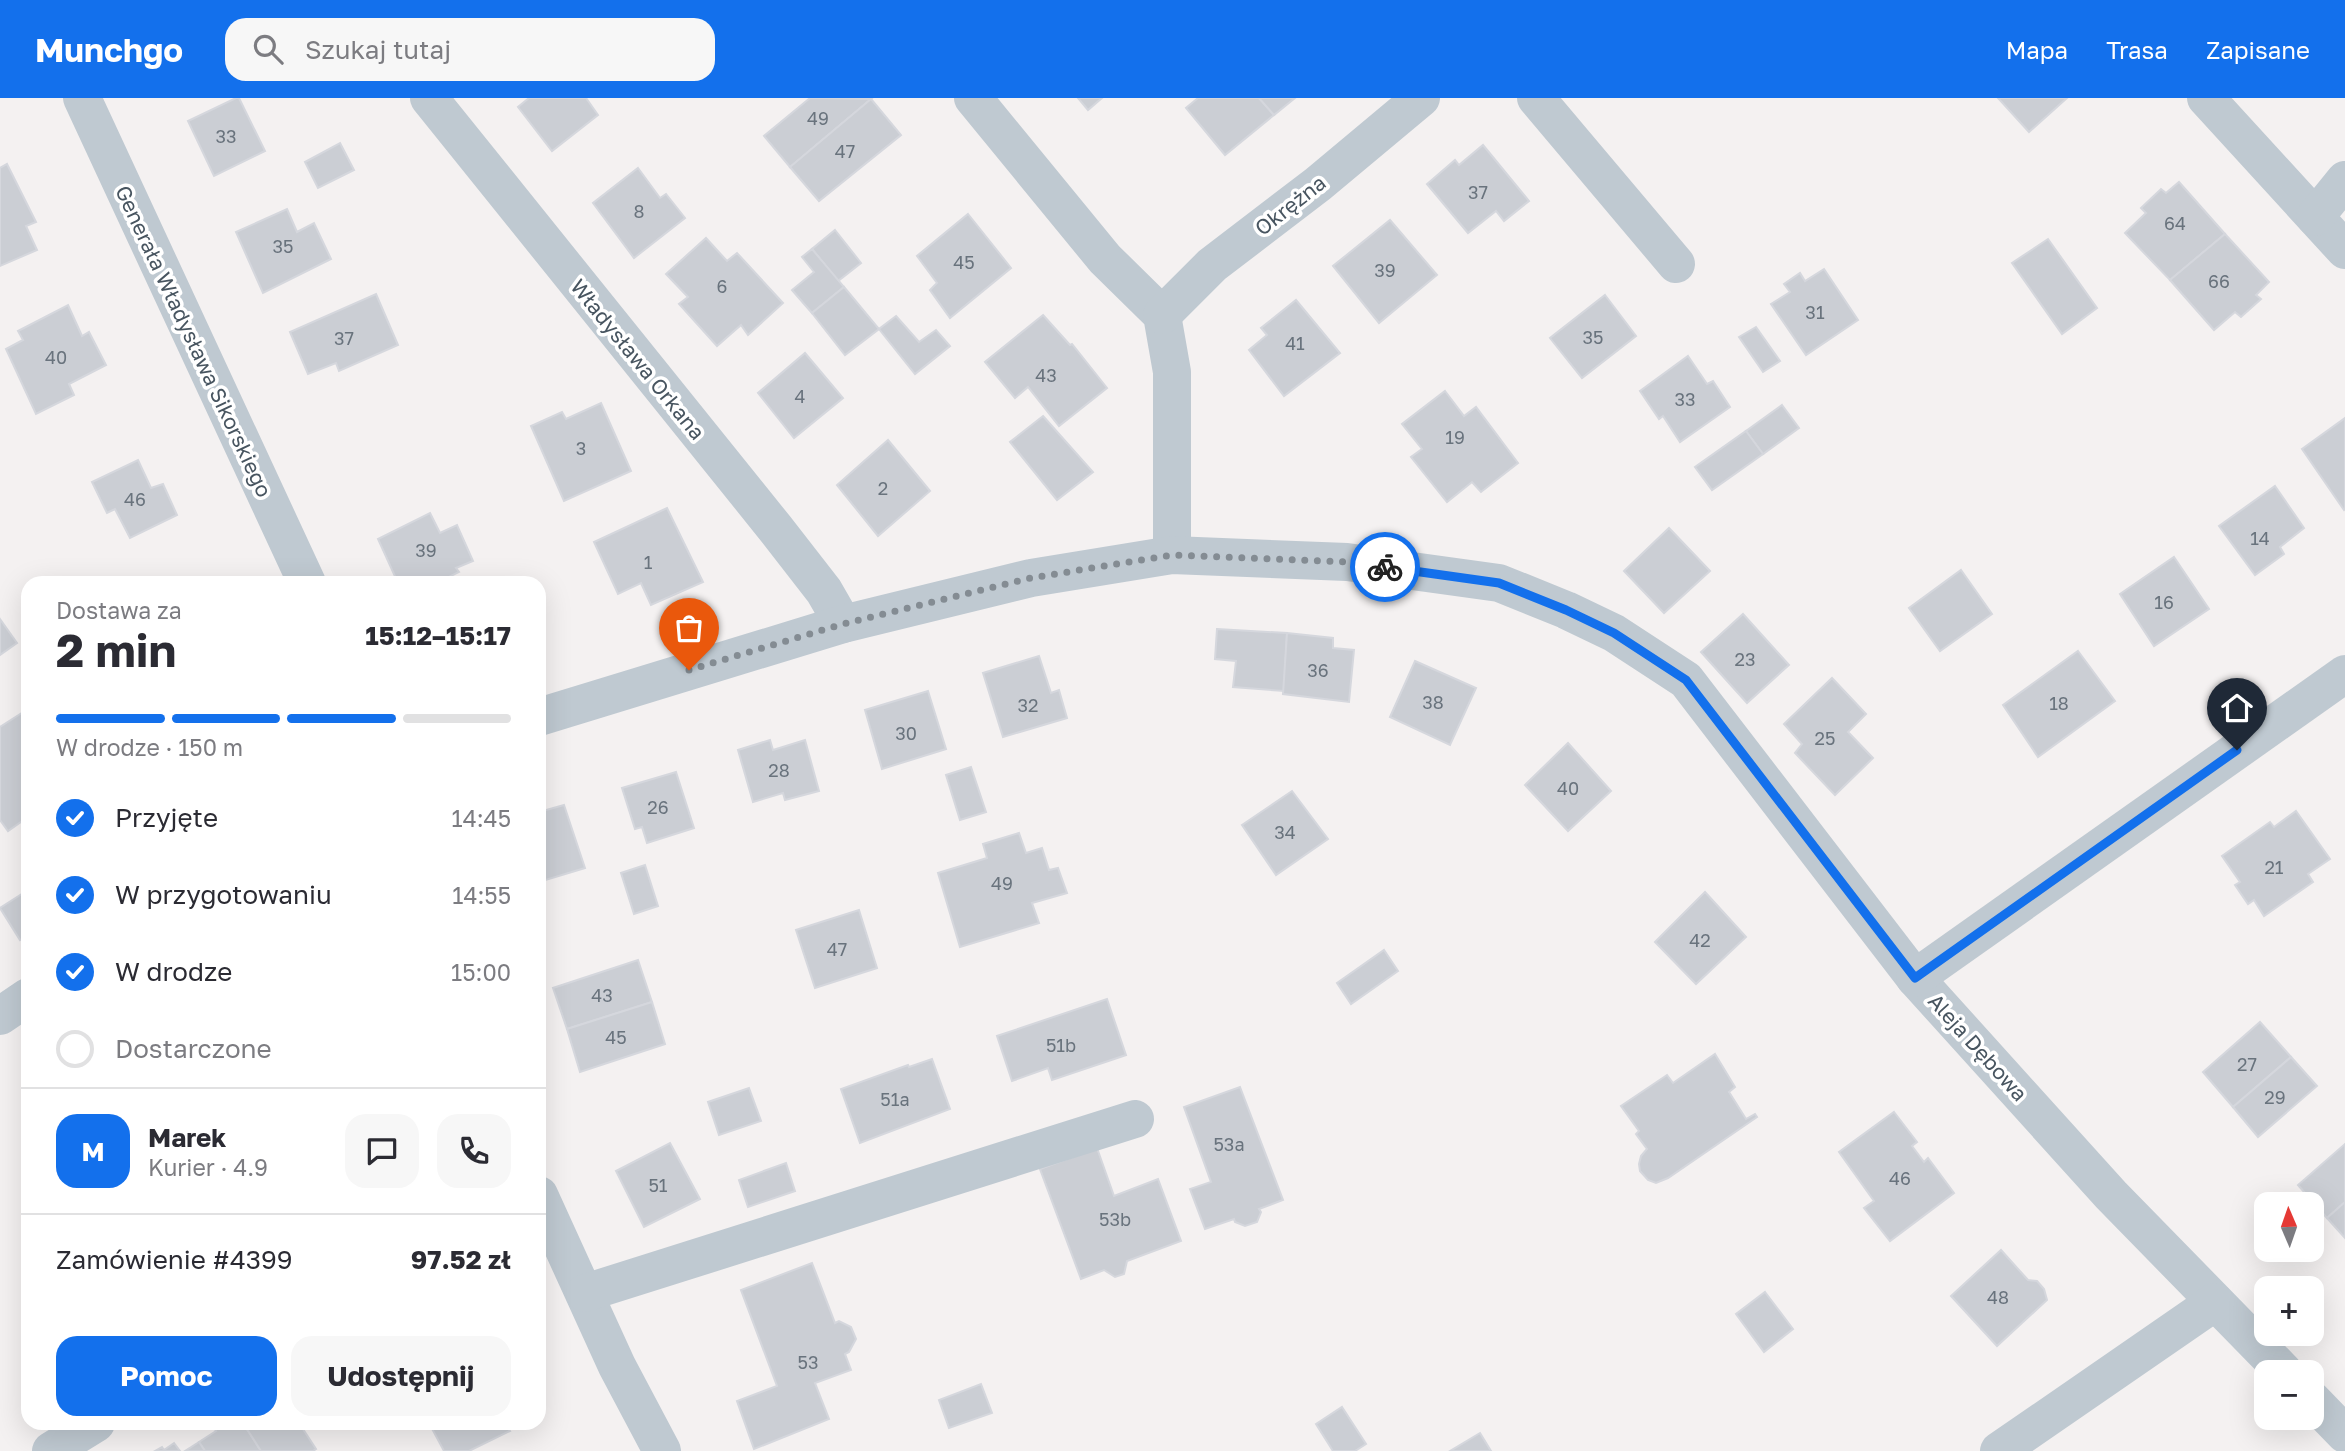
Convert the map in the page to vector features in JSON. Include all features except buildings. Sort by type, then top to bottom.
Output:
[{"type":"street","name":"Generała Władysława Sikorskiego","points":[[82,98],[304,576]]},
{"type":"street","name":"Władysława Orkana","points":[[429,98],[775,528],[824,591],[843,624]]},
{"type":"street","points":[[973,98],[1105,259],[1162,315],[1172,372],[1172,555]]},
{"type":"street","name":"Okrężna","points":[[1162,315],[1212,265],[1318,184],[1421,98]]},
{"type":"street","points":[[1536,98],[1676,264]]},
{"type":"street","points":[[2206,98],[2345,250]]},
{"type":"street","points":[[2315,217],[2345,180]]},
{"type":"street","name":"Aleja Dębowa","points":[[546,715],[843,624],[1031,578],[1172,555],[1348,562],[1499,583],[1614,633],[1686,680],[1915,978],[2111,1195],[2272,1360]]},
{"type":"street","points":[[1915,978],[2345,674]]},
{"type":"street","points":[[0,1016],[21,1002]]},
{"type":"street","points":[[585,1293],[1136,1119]]},
{"type":"street","points":[[546,1210],[617,1366],[662,1451]]},
{"type":"street","points":[[1999,1451],[2215,1302]]},
{"type":"street","points":[[2324,1413],[2345,1434]]},
{"type":"street","points":[[51,1451],[85,1430]]},
{"type":"way so far","points":[[689,670],[843,624],[1031,578],[1172,555],[1348,562],[1385,567]]},
{"type":"route","points":[[1385,567],[1499,583],[1614,633],[1686,680],[1915,978],[2237,750]]}]
